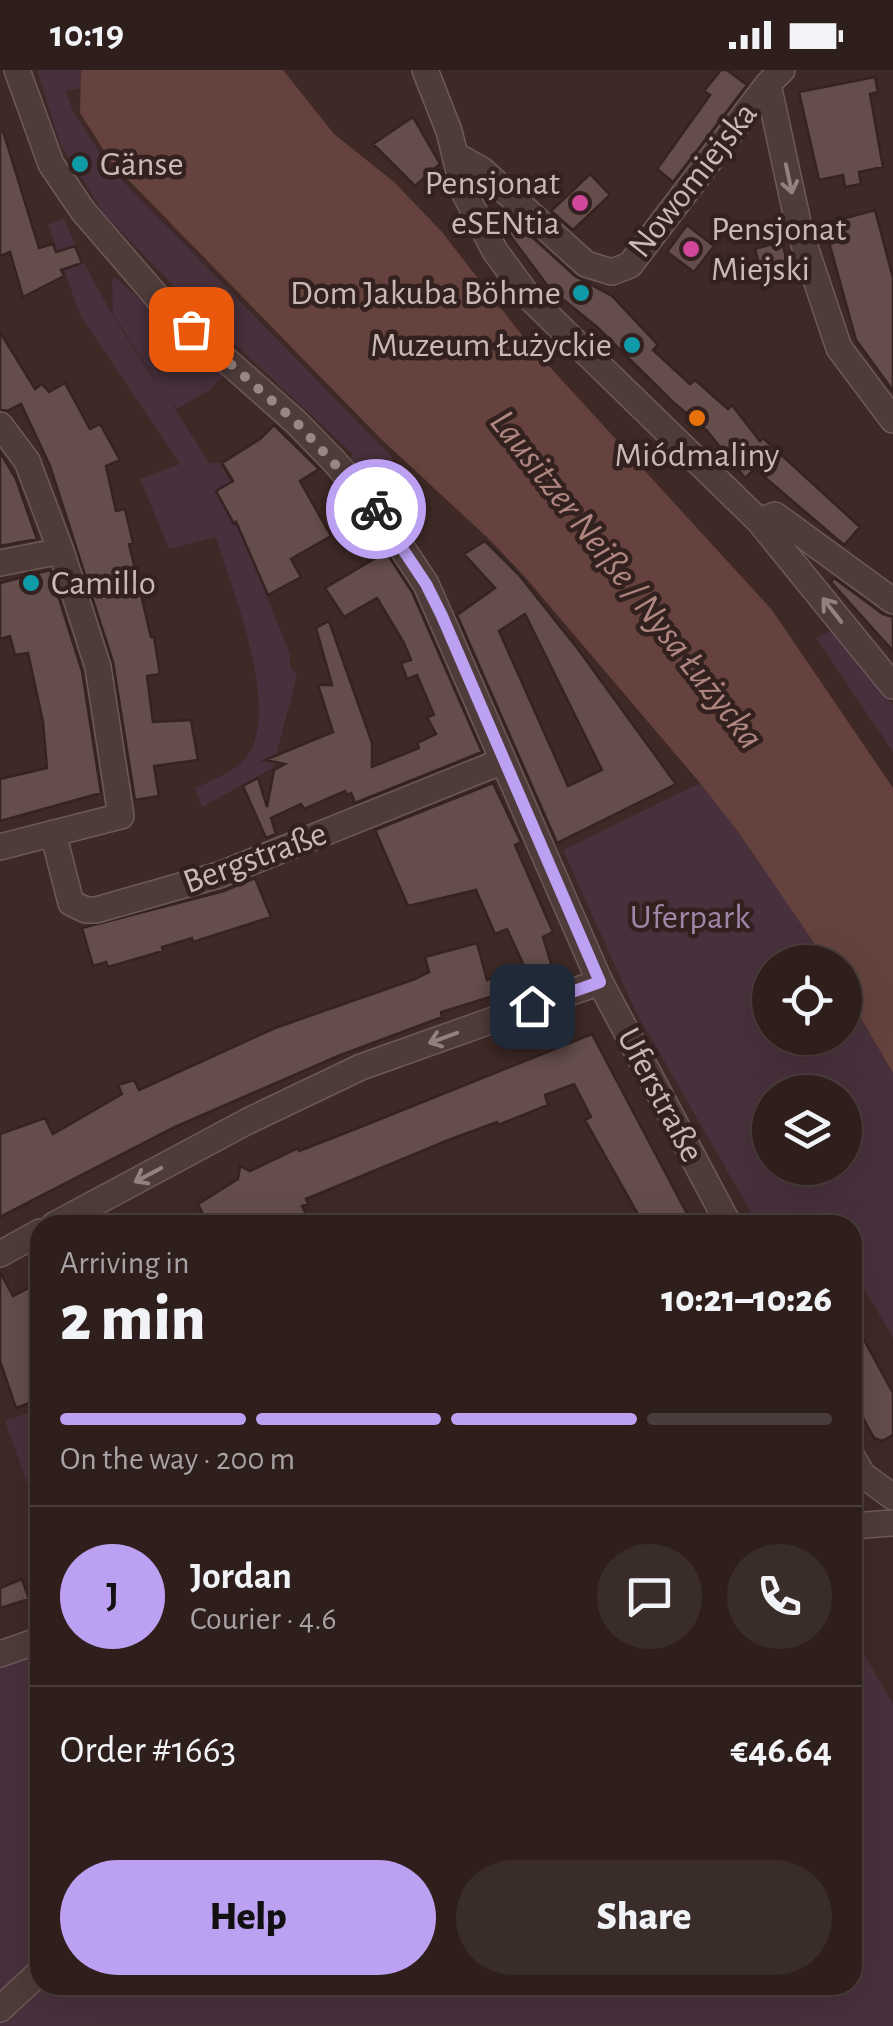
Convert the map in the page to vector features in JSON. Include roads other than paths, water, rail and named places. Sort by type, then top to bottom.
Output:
[{"type":"street","name":"Uferstraße","points":[[17,70],[52,164],[94,225],[165,306],[296,422],[386,524],[434,600],[600,982],[725,1215]]},
{"type":"street","points":[[425,70],[464,192],[494,251],[528,296],[759,520],[893,686]]},
{"type":"street","points":[[775,77],[800,232],[839,348],[892,419]]},
{"type":"street","name":"Nowomiejska","points":[[455,154],[482,170],[586,264],[612,272],[630,265],[775,77]]},
{"type":"street","points":[[0,425],[27,461],[98,667],[121,816],[0,847]]},
{"type":"street","points":[[759,520],[775,515],[893,601]]},
{"type":"street","points":[[0,563],[61,551]]},
{"type":"street","name":"Bergstraße","points":[[53,833],[71,902],[86,910],[96,910],[218,875],[503,761]]},
{"type":"street","points":[[73,1215],[361,1067],[600,982]]},
{"type":"street","points":[[0,1254],[30,1238]]},
{"type":"street","points":[[862,1470],[893,1496]]},
{"type":"street","points":[[862,1525],[893,1523]]},
{"type":"street","points":[[0,1654],[30,1644]]},
{"type":"street","points":[[0,2010],[30,1982]]},
{"type":"water","name":"Lausitzer Neiße / Nysa Łużycka","points":[[81,70],[283,70],[334,134],[394,182],[442,232],[528,343],[772,610],[893,788],[893,1073],[862,1020],[862,945],[815,945],[700,783],[525,577],[381,439],[112,163],[80,113]]},
{"type":"place","name":"Gänse","points":[[80,164]]},
{"type":"place","name":"Pensjonat eSENtia","points":[[580,203]]},
{"type":"place","name":"Pensjonat Miejski","points":[[691,249]]},
{"type":"place","name":"Dom Jakuba Böhme","points":[[581,293]]},
{"type":"place","name":"Muzeum Łużyckie","points":[[632,345]]},
{"type":"place","name":"Miódmaliny","points":[[697,418]]},
{"type":"place","name":"Camillo","points":[[31,583]]},
{"type":"park label","name":"Uferpark","points":[[690,917]]}]
